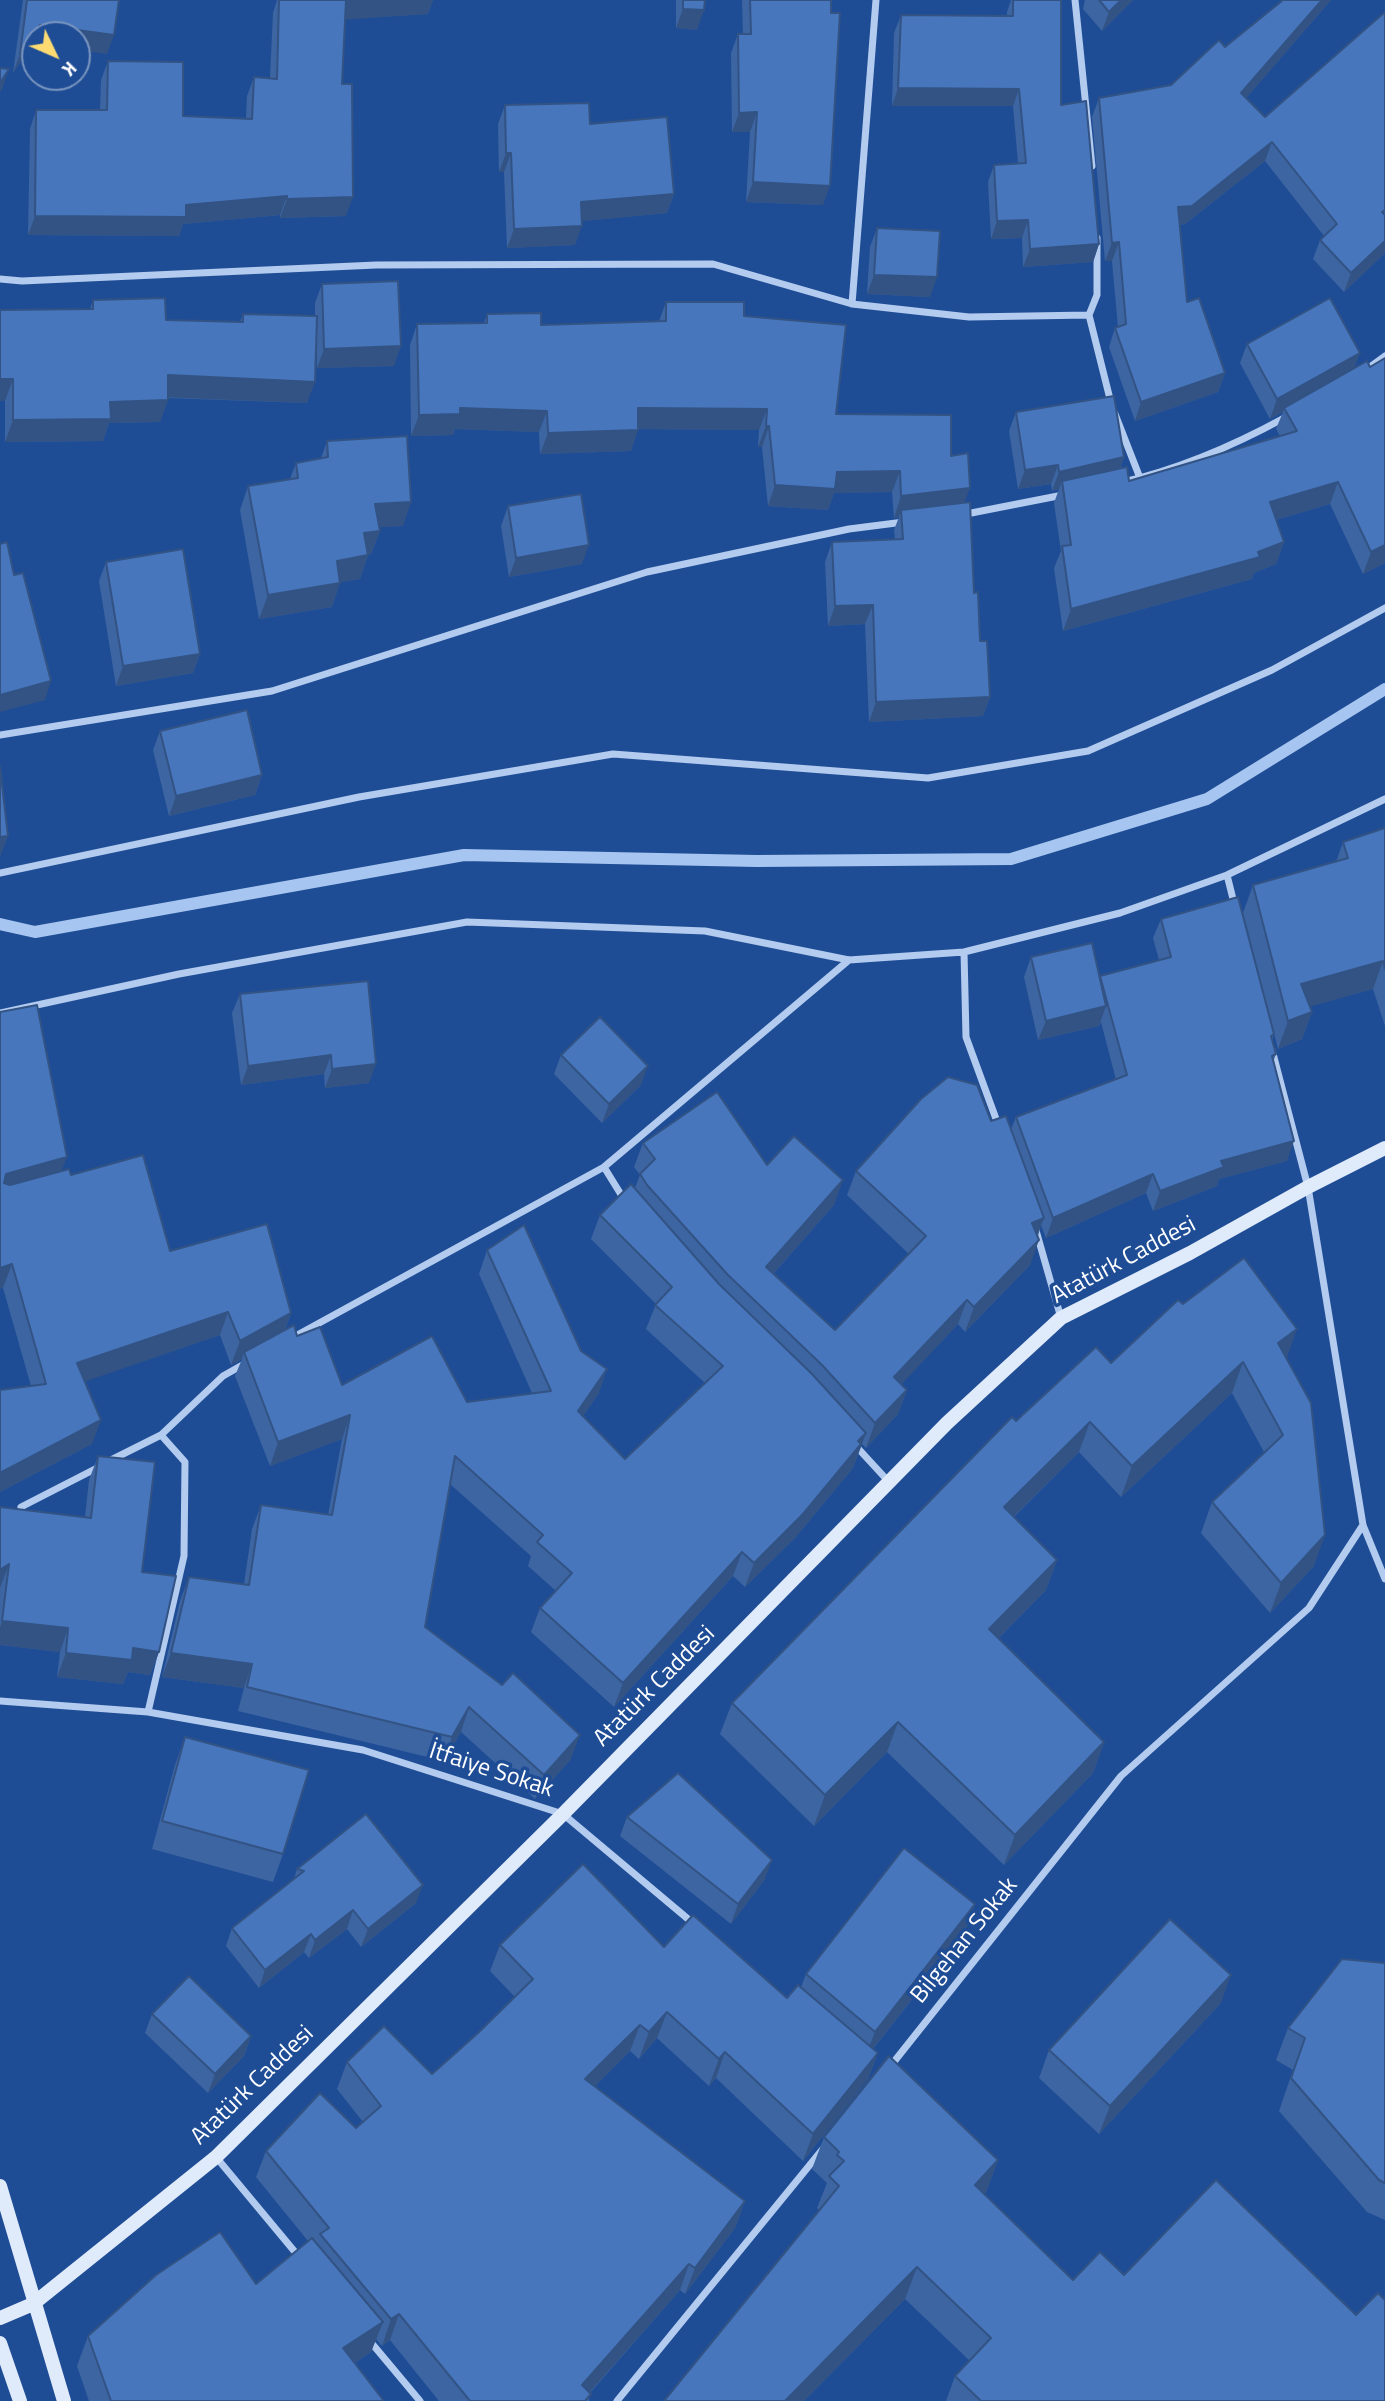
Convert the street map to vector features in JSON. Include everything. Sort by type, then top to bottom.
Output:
[{"type":"street","points":[[852,304],[876,0]]},
{"type":"street","points":[[1075,0],[1093,182]]},
{"type":"street","points":[[1097,233],[1097,295],[1089,315],[1103,381],[1140,478]]},
{"type":"street","points":[[0,279],[22,281],[376,265],[713,264],[852,304],[969,317],[1089,315]]},
{"type":"street","points":[[1359,376],[1385,356]]},
{"type":"street","points":[[1115,483],[1140,478],[1245,440],[1291,414]]},
{"type":"street","points":[[950,517],[1077,492]]},
{"type":"street","points":[[0,735],[272,691],[647,572],[849,529],[912,522]]},
{"type":"street","points":[[0,873],[359,797],[613,754],[928,778],[1088,751],[1272,670],[1385,608]]},
{"type":"street","points":[[0,1013],[179,974],[467,922],[705,931],[849,960],[964,952],[1120,913],[1227,875],[1385,799]]},
{"type":"street","points":[[1227,875],[1237,914]]},
{"type":"street","points":[[964,952],[966,1037],[1003,1138]]},
{"type":"street","points":[[282,1343],[604,1167],[849,960]]},
{"type":"street","points":[[1271,1044],[1308,1187],[1363,1525],[1385,1579]]},
{"type":"street","name":"Atatürk Caddesi","points":[[0,2318],[33,2304],[216,2157],[563,1814],[947,1423],[1061,1318],[1190,1253],[1308,1187],[1385,1148]]},
{"type":"street","points":[[604,1167],[633,1214]]},
{"type":"street","points":[[1030,1213],[1044,1251],[1061,1318]]},
{"type":"street","points":[[21,1507],[161,1435],[223,1376],[258,1356]]},
{"type":"street","points":[[844,1433],[889,1482]]},
{"type":"street","points":[[148,1713],[184,1556],[185,1462],[161,1435]]},
{"type":"street","name":"Bilgehan Sokak","points":[[879,2080],[1121,1776],[1309,1608],[1363,1525]]},
{"type":"street","name":"İtfaiye Sokak","points":[[0,1701],[148,1713],[363,1750],[563,1814],[700,1929]]},
{"type":"street","points":[[617,2401],[827,2144]]},
{"type":"street","points":[[216,2157],[304,2263]]},
{"type":"street","points":[[0,2186],[64,2401]]},
{"type":"street","points":[[367,2337],[420,2401]]},
{"type":"street","points":[[0,2343],[20,2401]]},
{"type":"building","points":[[27,0],[119,0],[114,35],[91,32],[91,21],[24,21]]},
{"type":"building","points":[[279,0],[346,0],[342,84],[352,84],[353,197],[287,199],[287,196],[186,205],[186,217],[35,216],[36,110],[107,110],[108,61],[183,62],[183,116],[252,119],[254,77],[277,79]]},
{"type":"building","points":[[683,0],[705,0],[704,10],[683,9]]},
{"type":"building","points":[[750,0],[831,0],[831,13],[840,13],[830,186],[753,182],[757,112],[739,113],[738,34],[751,34]]},
{"type":"building","points":[[1013,0],[1061,0],[1061,105],[1086,101],[1099,244],[1030,249],[1028,220],[997,221],[994,165],[1026,163],[1019,89],[898,88],[901,15],[1013,16]]},
{"type":"building","points":[[1099,0],[1121,0],[1109,12]]},
{"type":"building","points":[[1283,0],[1322,0],[1241,93],[1265,117],[1385,12],[1385,210],[1382,212],[1385,215],[1385,241],[1351,273],[1320,240],[1337,224],[1272,142],[1192,206],[1178,207],[1187,302],[1199,298],[1225,373],[1141,402],[1115,328],[1126,324],[1119,242],[1112,243],[1099,98],[1171,85],[1219,40],[1225,47]]},
{"type":"building","points":[[0,68],[9,69],[0,83]]},
{"type":"building","points":[[589,103],[590,124],[667,117],[674,194],[581,202],[582,226],[514,229],[511,153],[506,153],[505,105]]},
{"type":"building","points":[[877,228],[940,231],[937,277],[874,275]]},
{"type":"building","points":[[398,281],[401,346],[324,349],[322,284]]},
{"type":"building","points":[[165,298],[166,320],[243,322],[243,314],[317,316],[315,382],[168,375],[168,400],[110,402],[111,419],[13,420],[13,379],[0,379],[0,310],[93,309],[93,300]]},
{"type":"building","points":[[1330,298],[1360,353],[1277,399],[1247,344]]},
{"type":"building","points":[[666,302],[744,302],[744,316],[846,325],[836,414],[951,415],[951,456],[968,453],[970,488],[901,496],[900,471],[837,472],[835,489],[775,485],[769,426],[766,426],[767,409],[638,408],[638,430],[548,433],[547,411],[460,408],[460,414],[419,415],[417,324],[487,323],[487,314],[541,313],[541,325],[666,321]]},
{"type":"building","points":[[1385,358],[1385,545],[1371,552],[1338,482],[1270,502],[1284,542],[1258,552],[1260,557],[1071,609],[1062,546],[1071,545],[1062,481],[1127,467],[1129,481],[1297,431],[1284,408],[1367,361],[1370,367]]},
{"type":"building","points":[[1114,396],[1124,457],[1059,472],[1058,465],[1025,470],[1016,412]]},
{"type":"building","points":[[407,436],[411,502],[375,504],[380,531],[364,533],[368,555],[337,561],[340,583],[268,595],[248,486],[298,478],[296,463],[328,457],[327,441]]},
{"type":"building","points":[[581,494],[589,545],[516,558],[508,506]]},
{"type":"building","points":[[970,502],[974,593],[978,592],[980,641],[987,641],[990,697],[876,702],[873,605],[835,606],[832,542],[903,539],[901,510]]},
{"type":"building","points":[[7,542],[14,575],[23,573],[51,681],[0,695],[0,544]]},
{"type":"building","points":[[183,549],[200,654],[123,666],[106,562]]},
{"type":"building","points":[[247,710],[262,775],[176,796],[160,731]]},
{"type":"building","points":[[0,767],[8,836],[0,837]]},
{"type":"building","points":[[1385,828],[1385,969],[1383,961],[1301,984],[1312,1012],[1288,1021],[1253,885],[1348,858],[1343,842]]},
{"type":"building","points":[[1238,897],[1274,1034],[1271,1036],[1276,1054],[1272,1056],[1294,1141],[1221,1161],[1224,1167],[1160,1191],[1153,1174],[1053,1218],[1016,1117],[1127,1075],[1100,976],[1171,957],[1161,919]]},
{"type":"building","points":[[1092,943],[1106,1006],[1046,1021],[1031,957]]},
{"type":"building","points":[[368,981],[376,1064],[332,1069],[331,1055],[248,1066],[240,994]]},
{"type":"building","points":[[37,1005],[67,1157],[6,1174],[4,1183],[10,1185],[69,1169],[71,1175],[143,1155],[170,1251],[267,1224],[291,1313],[240,1341],[228,1312],[77,1363],[101,1420],[0,1473],[0,1390],[46,1384],[12,1264],[0,1268],[0,1012]]},
{"type":"building","points":[[600,1017],[648,1066],[609,1104],[561,1055]]},
{"type":"building","points":[[948,1077],[977,1085],[991,1121],[1006,1116],[1044,1218],[1032,1223],[1039,1240],[974,1307],[967,1300],[894,1377],[907,1390],[875,1423],[822,1365],[728,1275],[647,1185],[640,1174],[655,1159],[643,1143],[717,1092],[767,1165],[794,1136],[843,1180],[766,1267],[835,1330],[926,1236],[856,1171],[921,1099]]},
{"type":"building","points":[[631,1184],[719,1284],[812,1374],[866,1433],[858,1441],[861,1444],[803,1514],[754,1563],[742,1552],[623,1683],[540,1608],[572,1573],[537,1542],[543,1535],[455,1456],[425,1627],[502,1685],[513,1673],[580,1735],[544,1775],[469,1707],[452,1737],[247,1687],[252,1664],[171,1653],[189,1577],[249,1585],[261,1505],[332,1515],[350,1415],[278,1442],[244,1352],[294,1325],[297,1336],[320,1327],[342,1385],[432,1336],[467,1402],[551,1391],[487,1250],[524,1225],[581,1351],[607,1369],[578,1411],[625,1459],[723,1366],[655,1305],[672,1287],[600,1215]]},
{"type":"building","points":[[1244,1258],[1297,1329],[1278,1343],[1311,1403],[1325,1535],[1281,1583],[1212,1502],[1283,1435],[1243,1362],[1132,1466],[1090,1422],[1004,1507],[1057,1560],[989,1629],[1104,1742],[1015,1835],[898,1722],[825,1795],[732,1703],[1012,1417],[1016,1421],[1096,1347],[1111,1363],[1178,1300],[1183,1304]]},
{"type":"building","points":[[98,1456],[155,1462],[142,1572],[176,1576],[159,1652],[133,1648],[132,1660],[66,1653],[68,1628],[2,1621],[9,1564],[0,1570],[0,1507],[91,1518]]},
{"type":"building","points":[[185,1737],[309,1770],[283,1854],[162,1821]]},
{"type":"building","points":[[678,1773],[772,1860],[738,1904],[627,1817]]},
{"type":"building","points":[[366,1814],[423,1885],[368,1929],[353,1910],[315,1940],[311,1934],[265,1970],[232,1928],[304,1871],[297,1869]]},
{"type":"building","points":[[904,1848],[975,1904],[875,2032],[806,1974]]},
{"type":"building","points":[[583,1864],[664,1947],[693,1915],[787,1998],[798,1985],[878,2053],[813,2134],[725,2052],[719,2059],[667,2012],[649,2032],[640,2025],[585,2079],[745,2201],[695,2268],[689,2264],[582,2385],[591,2394],[585,2401],[470,2401],[399,2314],[391,2319],[320,2234],[329,2228],[266,2151],[320,2093],[356,2128],[381,2106],[347,2062],[384,2026],[432,2074],[478,2033],[533,1979],[500,1945]]},
{"type":"building","points":[[1170,1919],[1231,1975],[1110,2106],[1049,2050]]},
{"type":"building","points":[[1342,1959],[1385,1963],[1385,2183],[1379,2180],[1291,2078],[1305,2038],[1288,2028]]},
{"type":"building","points":[[189,1976],[251,2036],[215,2074],[152,2014]]},
{"type":"building","points":[[889,2056],[998,2160],[975,2185],[1073,2280],[1100,2252],[1124,2275],[1216,2180],[1356,2315],[1378,2293],[1385,2300],[1385,2401],[981,2401],[955,2376],[991,2338],[917,2267],[785,2401],[664,2401],[839,2186],[829,2176],[844,2161],[824,2137]]},
{"type":"building","points":[[220,2232],[256,2284],[312,2238],[383,2322],[343,2348],[384,2401],[111,2401],[88,2336],[156,2275]]},
{"type":"waterway","points":[[0,924],[35,932],[464,855],[757,861],[1011,859],[1207,799],[1385,689]]}]
